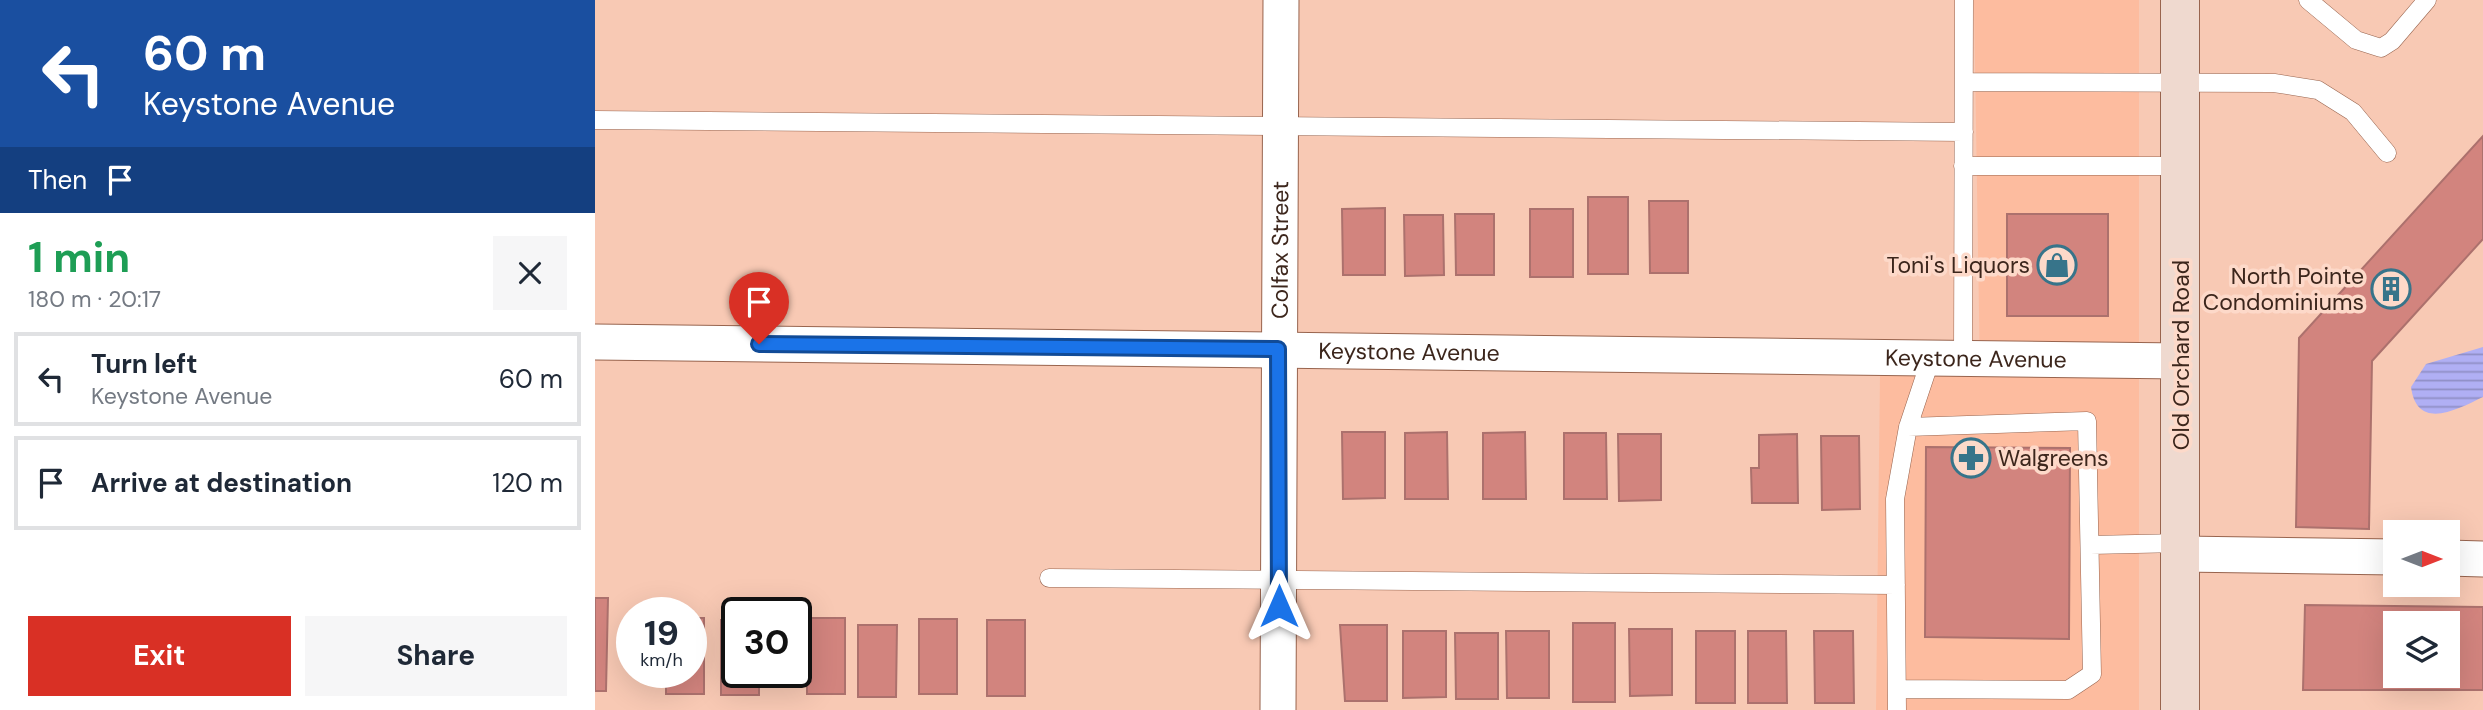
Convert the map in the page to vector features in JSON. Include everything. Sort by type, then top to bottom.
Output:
[{"type":"main road","name":"Old Orchard Road","points":[[2180,0],[2180,710]]},
{"type":"street","name":"Colfax Street","points":[[1278,710],[1281,0]]},
{"type":"street","name":"Keystone Avenue","points":[[595,342],[2181,361]]},
{"type":"street","points":[[2181,549],[2383,557]]},
{"type":"street","points":[[2461,558],[2483,559]]},
{"type":"lane","points":[[1898,710],[1895,499],[1908,426],[1947,358],[1963,166],[1964,0]]},
{"type":"lane","points":[[2308,0],[2356,40],[2381,48],[2392,41],[2427,0]]},
{"type":"lane","points":[[1964,82],[2274,83],[2318,90],[2353,112],[2387,153]]},
{"type":"lane","points":[[595,120],[1964,132]]},
{"type":"lane","points":[[1963,166],[2180,166]]},
{"type":"lane","points":[[1897,689],[2068,690],[2092,674],[2087,421],[1908,426]]},
{"type":"lane","points":[[2090,545],[2181,549]]},
{"type":"lane","points":[[1049,578],[1896,585]]},
{"type":"shaded area","points":[[1974,0],[2139,0],[2139,710],[1876,710],[1880,376],[1980,373]]},
{"type":"water","points":[[2483,347],[2483,397],[2451,411],[2430,413],[2421,409],[2415,401],[2411,387],[2426,364]]},
{"type":"building","name":"North Pointe Condominiums","points":[[2483,136],[2483,239],[2372,361],[2369,529],[2296,527],[2299,338]]},
{"type":"building","points":[[1588,197],[1628,197],[1628,274],[1588,274]]},
{"type":"building","points":[[1649,201],[1688,201],[1688,273],[1650,273]]},
{"type":"building","points":[[1385,208],[1385,275],[1343,275],[1342,209]]},
{"type":"building","points":[[1530,209],[1573,209],[1573,277],[1530,277]]},
{"type":"building","points":[[1455,214],[1494,214],[1494,275],[1456,275]]},
{"type":"building","name":"Toni's Liquors","points":[[2007,214],[2108,214],[2108,316],[2007,316]]},
{"type":"building","points":[[1404,215],[1443,215],[1444,275],[1405,276]]},
{"type":"building","points":[[1342,432],[1385,432],[1385,498],[1343,499]]},
{"type":"building","points":[[1447,432],[1448,499],[1405,499],[1405,433]]},
{"type":"building","points":[[1525,432],[1526,499],[1483,499],[1483,433]]},
{"type":"building","points":[[1564,433],[1606,433],[1607,499],[1564,499]]},
{"type":"building","points":[[1618,434],[1661,434],[1661,500],[1619,501]]},
{"type":"building","points":[[1797,434],[1798,503],[1752,503],[1751,468],[1759,468],[1759,435]]},
{"type":"building","points":[[1821,436],[1859,436],[1860,509],[1822,510]]},
{"type":"building","name":"Walgreens","points":[[1926,447],[2070,448],[2069,639],[1925,637]]},
{"type":"building","points":[[595,598],[608,598],[606,691],[595,691]]},
{"type":"building","points":[[2305,605],[2483,607],[2483,690],[2303,690]]},
{"type":"building","points":[[812,618],[845,618],[845,694],[807,694],[807,688],[812,688]]},
{"type":"building","points":[[919,619],[957,619],[957,694],[919,694]]},
{"type":"building","points":[[987,620],[1025,620],[1025,696],[987,696]]},
{"type":"building","points":[[1573,623],[1615,623],[1615,702],[1573,702]]},
{"type":"building","points":[[858,625],[897,625],[896,697],[858,697]]},
{"type":"building","points":[[1340,625],[1387,625],[1387,701],[1345,701]]},
{"type":"building","points":[[1629,629],[1672,629],[1672,695],[1630,696]]},
{"type":"building","points":[[1403,631],[1446,631],[1446,697],[1403,698]]},
{"type":"building","points":[[1506,631],[1549,631],[1549,698],[1507,698]]},
{"type":"building","points":[[1696,631],[1735,631],[1735,703],[1696,703]]},
{"type":"building","points":[[1748,631],[1786,631],[1787,703],[1748,703]]},
{"type":"building","points":[[1814,631],[1853,631],[1854,703],[1815,703]]},
{"type":"building","points":[[1455,633],[1498,633],[1498,699],[1456,699]]},
{"type":"building","points":[[666,688],[704,688],[704,694],[666,694]]},
{"type":"building","points":[[721,688],[759,688],[759,695],[721,695]]},
{"type":"place","name":"Toni's Liquors","points":[[2057,265]]},
{"type":"place","name":"North Pointe Condominiums","points":[[2391,289]]},
{"type":"place","name":"Walgreens","points":[[1971,458]]},
{"type":"route","points":[[759,344],[1278,349],[1279,606]]}]
